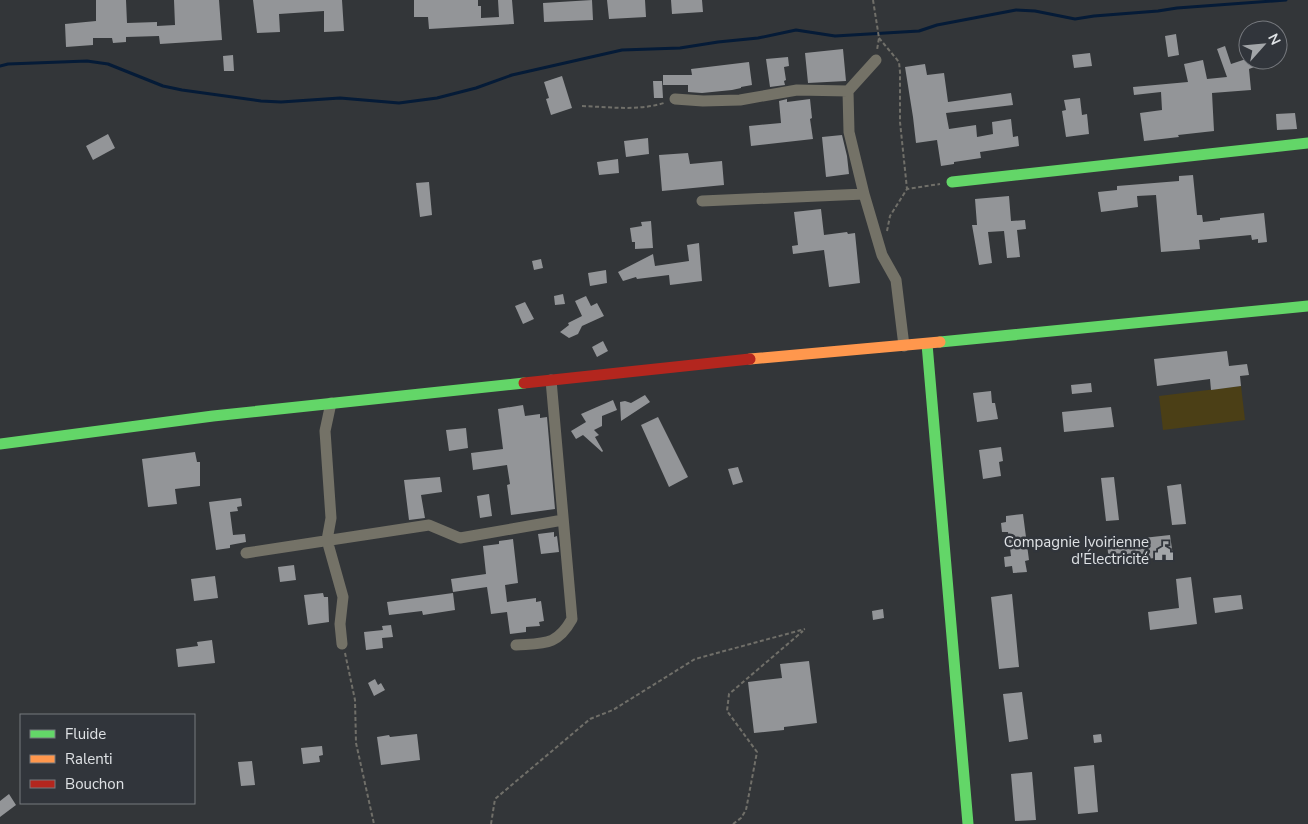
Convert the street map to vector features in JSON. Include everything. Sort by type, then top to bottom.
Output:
[{"type":"street","points":[[876,60],[848,91],[849,132],[864,194],[882,255],[896,280],[904,346]]},
{"type":"street","points":[[675,99],[703,102],[740,100],[797,90],[848,91]]},
{"type":"street","points":[[952,182],[1308,143]]},
{"type":"street","points":[[702,201],[864,194]]},
{"type":"street","points":[[0,444],[203,417],[331,403],[796,354],[927,344],[1308,306]]},
{"type":"street","points":[[927,344],[968,824]]},
{"type":"street","points":[[516,645],[552,642],[565,633],[572,619],[551,380]]},
{"type":"street","points":[[331,403],[325,432],[331,518],[327,540],[343,597],[340,624],[342,644]]},
{"type":"street","points":[[246,553],[428,526],[460,538],[563,520]]},
{"type":"path","points":[[873,0],[879,38],[876,60]]},
{"type":"path","points":[[879,38],[899,62],[900,122],[907,189],[890,216],[886,236]]},
{"type":"path","points":[[582,106],[634,108],[653,106],[675,99]]},
{"type":"path","points":[[907,189],[952,182]]},
{"type":"path","points":[[491,824],[495,799],[590,719],[613,710],[695,659],[805,630],[729,694],[727,711],[757,752],[746,810],[741,818],[733,824]]},
{"type":"path","points":[[342,644],[356,700],[356,743],[374,824]]},
{"type":"shaded area","points":[[1241,386],[1245,420],[1163,430],[1159,396]]},
{"type":"building","points":[[96,0],[126,0],[127,23],[157,22],[157,26],[175,25],[174,0],[219,0],[222,40],[160,44],[159,36],[126,37],[126,42],[113,43],[112,38],[93,38],[93,45],[66,47],[65,24],[96,21]]},
{"type":"building","points":[[253,0],[342,0],[344,31],[324,32],[324,11],[279,14],[280,32],[257,33]]},
{"type":"building","points":[[414,0],[478,0],[478,6],[481,6],[481,18],[499,17],[498,0],[512,0],[514,24],[429,29],[428,17],[414,17]]},
{"type":"building","points":[[592,0],[593,20],[544,22],[543,3]]},
{"type":"building","points":[[607,0],[645,0],[646,17],[609,19]]},
{"type":"building","points":[[671,0],[702,0],[703,12],[672,14]]},
{"type":"building","points":[[1176,34],[1179,55],[1168,57],[1165,36]]},
{"type":"building","points":[[1225,46],[1231,64],[1238,62],[1238,70],[1249,70],[1251,90],[1212,93],[1214,131],[1144,141],[1140,113],[1162,110],[1161,92],[1134,95],[1133,87],[1188,82],[1184,64],[1203,60],[1207,79],[1227,77],[1217,49]]},
{"type":"building","points":[[843,49],[846,81],[808,83],[805,53]]},
{"type":"building","points":[[1090,53],[1092,66],[1074,68],[1072,55]]},
{"type":"building","points":[[233,55],[234,71],[224,71],[223,56]]},
{"type":"building","points":[[788,57],[789,66],[784,67],[785,85],[770,87],[766,59]]},
{"type":"building","points":[[749,62],[752,85],[741,88],[702,93],[688,92],[688,85],[663,85],[663,75],[692,75],[691,69]]},
{"type":"building","points":[[925,64],[927,75],[944,73],[948,102],[1011,93],[1013,105],[946,113],[949,129],[976,125],[977,137],[993,134],[992,122],[1011,119],[1013,137],[1018,136],[1019,146],[980,152],[981,158],[941,166],[937,140],[916,143],[905,67]]},
{"type":"building","points":[[562,76],[572,108],[551,115],[546,99],[549,98],[544,82]]},
{"type":"building","points":[[653,81],[662,81],[663,98],[654,98]]},
{"type":"building","points":[[1080,98],[1082,115],[1087,114],[1089,134],[1066,137],[1062,111],[1066,110],[1064,100]]},
{"type":"building","points":[[787,99],[787,102],[810,99],[813,139],[751,146],[749,126],[781,123],[779,101]]},
{"type":"building","points":[[1295,113],[1297,129],[1277,130],[1276,114]]},
{"type":"building","points":[[108,134],[115,148],[93,160],[86,146]]},
{"type":"building","points":[[842,135],[849,174],[826,177],[822,137]]},
{"type":"building","points":[[648,138],[649,154],[626,157],[624,141]]},
{"type":"building","points":[[688,153],[690,164],[722,161],[724,185],[662,191],[659,155]]},
{"type":"building","points":[[618,159],[619,173],[599,175],[597,162]]},
{"type":"building","points":[[1193,175],[1197,215],[1202,215],[1203,222],[1264,213],[1267,242],[1258,243],[1258,239],[1252,240],[1251,235],[1199,240],[1200,249],[1161,252],[1156,195],[1137,196],[1138,207],[1101,212],[1098,192],[1117,190],[1117,186],[1179,181],[1179,176]]},
{"type":"building","points":[[429,182],[432,215],[420,217],[416,183]]},
{"type":"building","points":[[1009,196],[1011,221],[1025,220],[1026,229],[1017,230],[1020,257],[1007,258],[1004,231],[988,232],[992,263],[979,265],[972,225],[977,225],[975,199]]},
{"type":"building","points":[[821,209],[824,235],[847,232],[848,234],[855,233],[860,283],[829,287],[824,250],[793,254],[792,246],[798,245],[794,212]]},
{"type":"building","points":[[651,221],[653,248],[635,249],[635,242],[632,242],[630,228],[642,226],[641,222]]},
{"type":"building","points":[[699,243],[702,281],[670,285],[669,275],[637,279],[636,277],[623,281],[618,272],[653,254],[655,266],[689,261],[687,245]]},
{"type":"building","points":[[541,259],[543,268],[534,270],[532,261]]},
{"type":"building","points":[[606,270],[607,283],[590,286],[588,273]]},
{"type":"building","points":[[563,294],[565,304],[555,305],[554,296]]},
{"type":"building","points":[[586,296],[591,306],[597,303],[604,316],[582,326],[578,334],[569,338],[560,332],[569,325],[568,323],[582,316],[575,301]]},
{"type":"building","points":[[525,302],[534,319],[523,324],[515,306]]},
{"type":"building","points":[[603,341],[608,351],[597,357],[592,347]]},
{"type":"building","points":[[1227,351],[1229,366],[1247,364],[1249,375],[1240,376],[1241,386],[1211,390],[1210,379],[1157,386],[1154,359]]},
{"type":"building","points":[[1091,383],[1092,392],[1072,394],[1071,385]]},
{"type":"building","points":[[991,391],[992,403],[995,403],[998,419],[977,422],[973,393]]},
{"type":"building","points":[[645,395],[650,402],[621,421],[620,402],[631,403]]},
{"type":"building","points":[[613,400],[617,410],[602,416],[602,426],[594,430],[599,435],[595,437],[603,451],[583,435],[576,439],[571,431],[586,422],[581,414]]},
{"type":"building","points":[[523,405],[525,416],[540,414],[540,418],[547,417],[555,509],[511,515],[507,485],[510,484],[507,465],[473,470],[471,453],[503,449],[498,409]]},
{"type":"building","points":[[1111,407],[1114,427],[1064,432],[1062,412]]},
{"type":"building","points":[[658,417],[688,477],[669,487],[641,425]]},
{"type":"building","points":[[466,428],[468,448],[449,451],[446,430]]},
{"type":"building","points":[[1001,447],[1003,461],[999,462],[1001,476],[983,479],[979,450]]},
{"type":"building","points":[[195,452],[197,462],[200,462],[200,486],[175,489],[177,504],[148,507],[142,459]]},
{"type":"building","points":[[738,467],[743,482],[733,485],[728,469]]},
{"type":"building","points":[[440,477],[442,492],[421,495],[425,518],[409,520],[404,480]]},
{"type":"building","points":[[1114,477],[1119,520],[1106,521],[1101,478]]},
{"type":"building","points":[[1181,484],[1186,524],[1172,525],[1167,486]]},
{"type":"building","points":[[489,494],[492,516],[480,518],[477,496]]},
{"type":"building","points":[[241,498],[242,506],[237,507],[238,511],[230,512],[233,535],[245,534],[246,542],[230,545],[230,548],[216,550],[209,502]]},
{"type":"building","points":[[1023,514],[1029,560],[1025,561],[1027,572],[1013,573],[1012,566],[1005,567],[1004,557],[1011,556],[1008,532],[1002,532],[1001,523],[1006,522],[1006,516]]},
{"type":"building","points":[[554,532],[554,537],[557,536],[559,552],[541,554],[538,534]]},
{"type":"building","points":[[1170,535],[1173,556],[1109,563],[1107,542]]},
{"type":"building","points":[[513,539],[518,583],[505,585],[507,602],[536,598],[536,602],[541,601],[544,621],[539,622],[540,626],[526,627],[526,632],[510,634],[507,612],[491,614],[487,587],[453,592],[451,579],[486,574],[483,546],[499,544],[499,541]]},
{"type":"building","points":[[294,565],[296,580],[280,582],[278,567]]},
{"type":"building","points":[[215,576],[218,598],[194,601],[191,579]]},
{"type":"building","points":[[1191,577],[1197,624],[1150,630],[1148,612],[1179,608],[1176,579]]},
{"type":"building","points":[[323,593],[324,597],[328,597],[329,622],[308,625],[304,595]]},
{"type":"building","points":[[453,593],[455,610],[423,615],[422,611],[389,615],[387,602]]},
{"type":"building","points":[[1012,594],[1019,667],[999,669],[991,597]]},
{"type":"building","points":[[1241,595],[1243,609],[1215,613],[1213,598]]},
{"type":"building","points":[[883,609],[884,618],[873,620],[872,611]]},
{"type":"building","points":[[391,625],[393,637],[382,638],[383,648],[366,650],[364,632],[383,630],[382,626]]},
{"type":"building","points":[[212,640],[215,663],[178,667],[176,649],[198,646],[197,642]]},
{"type":"building","points":[[809,661],[817,723],[784,727],[784,730],[754,733],[748,682],[782,678],[780,664]]},
{"type":"building","points":[[375,679],[378,685],[381,683],[385,690],[374,696],[368,683]]},
{"type":"building","points":[[1022,692],[1028,739],[1009,742],[1003,694]]},
{"type":"building","points":[[417,734],[420,760],[381,765],[377,737]]},
{"type":"building","points":[[1101,734],[1102,742],[1094,743],[1093,735]]},
{"type":"building","points":[[322,746],[323,755],[319,756],[320,762],[303,764],[301,748]]},
{"type":"building","points":[[252,761],[255,785],[241,786],[238,762]]},
{"type":"building","points":[[1094,765],[1098,812],[1078,814],[1074,767]]},
{"type":"building","points":[[1032,772],[1036,820],[1015,821],[1011,774]]},
{"type":"building","points":[[9,794],[16,805],[0,817],[0,801]]},
{"type":"waterway","points":[[0,66],[8,64],[87,61],[108,64],[163,86],[261,101],[281,102],[340,98],[399,103],[437,98],[476,88],[512,75],[622,50],[680,48],[758,38],[796,30],[835,36],[919,31],[937,25],[1016,10],[1035,11],[1075,19],[1177,8],[1286,0]]},
{"type":"traffic: fast","points":[[952,182],[1308,143]]},
{"type":"traffic: fast","points":[[940,342],[1308,306]]},
{"type":"traffic: fast","points":[[927,344],[968,824]]},
{"type":"traffic: fast","points":[[0,444],[213,416],[524,383]]},
{"type":"traffic: slow","points":[[750,359],[940,342]]},
{"type":"traffic: jam","points":[[524,383],[750,359]]},
{"type":"place","name":"Compagnie Ivoirienne d'Électricité","points":[[1164,551]]}]
